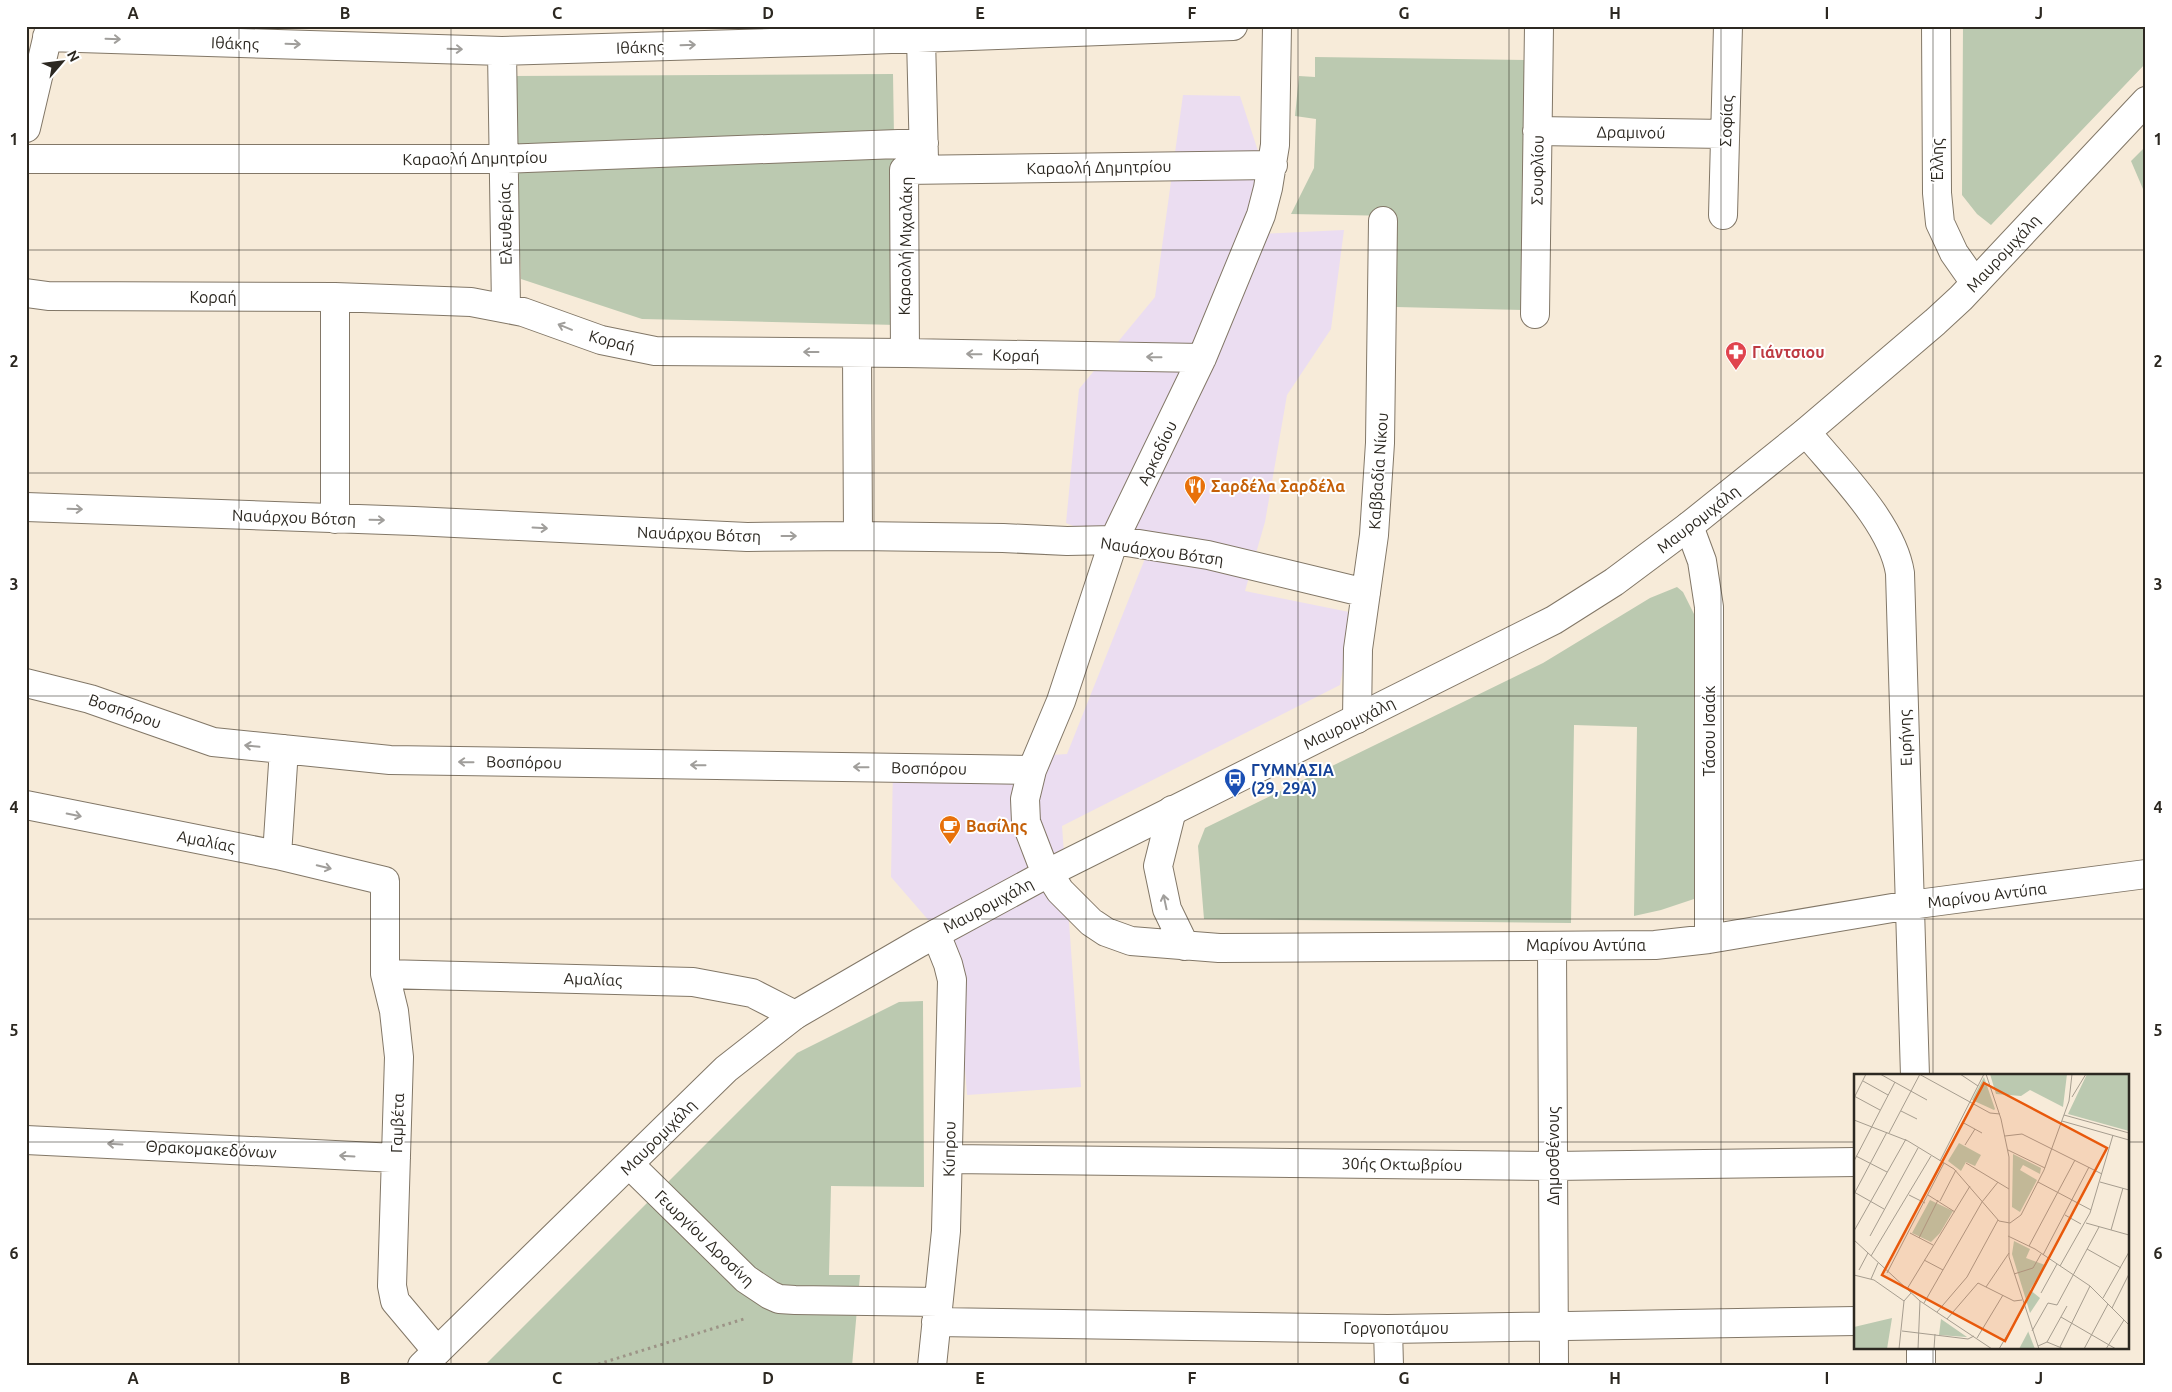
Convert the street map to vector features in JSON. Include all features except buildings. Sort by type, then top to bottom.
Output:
[{"type":"street","name":"Ιθάκης","points":[[48,32],[502,51],[838,34],[921,38],[1233,26]]},
{"type":"street","name":"Αρκαδίου","points":[[1048,873],[1035,848],[1025,814],[1025,799],[1032,770],[1061,701],[1114,540],[1202,358],[1261,215],[1272,165],[1277,120],[1277,26]]},
{"type":"street","name":"Σουφλίου","points":[[1535,314],[1538,26]]},
{"type":"street","name":"Σοφίας","points":[[1723,215],[1728,26]]},
{"type":"street","name":"Έλλης","points":[[1936,26],[1937,193],[1940,223],[1954,253],[1975,283]]},
{"type":"street","points":[[26,128],[48,32]]},
{"type":"street","points":[[921,38],[924,156]]},
{"type":"street","name":"Ελευθερίας","points":[[502,51],[506,308]]},
{"type":"street","name":"Μαυρομιχάλη","points":[[430,1358],[630,1165],[726,1069],[794,1014],[1048,873],[1554,620],[1620,578],[1689,526],[1806,432],[1935,322],[1975,283],[2146,101]]},
{"type":"street","name":"Δραμινού","points":[[1537,131],[1726,134]]},
{"type":"street","name":"Καραολή Δημητρίου","points":[[26,159],[504,159],[924,156],[1272,165]]},
{"type":"street","name":"Καραολή Μιχαλάκη","points":[[905,353],[904,170],[924,156]]},
{"type":"street","name":"Καββαδία Νίκου","points":[[1357,719],[1356,675],[1361,621],[1374,535],[1380,443],[1383,221]]},
{"type":"street","name":"Κοραή","points":[[26,293],[48,296],[335,298],[472,302],[506,308],[547,320],[600,340],[655,351],[1202,358]]},
{"type":"street","points":[[335,298],[335,519]]},
{"type":"street","points":[[857,353],[858,536]]},
{"type":"street","name":"Ειρήνης","points":[[1806,432],[1880,524],[1891,541],[1899,563],[1916,1074]]},
{"type":"street","name":"Ναυάρχου Βότση","points":[[26,507],[414,521],[747,537],[858,536],[1067,541],[1114,540],[1208,555],[1366,593]]},
{"type":"street","name":"Τάσου Ισαάκ","points":[[1689,526],[1702,561],[1709,607],[1709,939]]},
{"type":"street","name":"Βοσπόρου","points":[[26,683],[90,699],[213,742],[390,760],[1032,770]]},
{"type":"street","points":[[277,855],[284,749]]},
{"type":"street","name":"Αμαλίας","points":[[26,805],[277,855],[385,881]]},
{"type":"street","points":[[1172,810],[1158,866],[1166,909],[1185,946]]},
{"type":"street","name":"Μαρίνου Αντύπα","points":[[1048,873],[1069,901],[1091,922],[1106,932],[1131,941],[1229,948],[1656,945],[1709,939],[1910,905],[2146,874]]},
{"type":"street","name":"Γαμβέτα","points":[[385,881],[386,974],[398,1041],[392,1286],[395,1302],[430,1358]]},
{"type":"street","name":"Κύπρου","points":[[932,1366],[946,1230],[952,980],[936,934]]},
{"type":"street","name":"Δημοσθένους","points":[[1552,946],[1554,1366]]},
{"type":"street","name":"Αμαλίας","points":[[386,974],[692,982],[752,993],[794,1014]]},
{"type":"street","name":"Θρακομακεδόνων","points":[[26,1140],[396,1158]]},
{"type":"street","name":"30ής Οκτωβρίου","points":[[949,1159],[1552,1166],[1854,1162]]},
{"type":"street","name":"Γεωργίου Δροσίνη","points":[[630,1165],[746,1279],[760,1290],[780,1299],[937,1312]]},
{"type":"street","name":"Γοργοποτάμου","points":[[937,1312],[1388,1329],[1854,1321]]},
{"type":"street","points":[[1388,1329],[1389,1366]]},
{"type":"street","points":[[1921,1350],[1921,1366]]},
{"type":"path","points":[[592,1366],[742,1320],[764,1311],[780,1299]]},
{"type":"shaded area","points":[[1183,95],[1240,96],[1258,151],[1261,234],[1344,230],[1331,329],[1287,395],[1265,522],[1245,591],[1354,613],[1340,685],[1062,826],[1081,1087],[967,1095],[956,952],[891,877],[893,765],[1067,754],[1146,556],[1066,523],[1079,389],[1155,297]]},
{"type":"green space","points":[[1963,26],[2146,26],[2146,63],[1991,225],[1977,214],[1962,195]]},
{"type":"green space","points":[[1315,57],[1526,60],[1523,310],[1396,307],[1394,216],[1291,214],[1314,168],[1316,119],[1295,116],[1299,76],[1315,77]]},
{"type":"green space","points":[[893,74],[897,325],[642,319],[521,279],[513,76]]},
{"type":"green space","points":[[2146,146],[2146,196],[2131,161]]},
{"type":"green space","points":[[1677,587],[1683,592],[1695,616],[1694,899],[1661,910],[1634,916],[1637,727],[1574,725],[1571,923],[1204,919],[1198,846],[1205,828],[1543,663],[1650,598]]},
{"type":"green space","points":[[923,1001],[924,1187],[831,1186],[829,1275],[860,1275],[852,1366],[484,1366],[797,1053],[899,1002]]},
{"type":"place","name":"Γιάντσιου","points":[[1736,371]]},
{"type":"place","name":"Σαρδέλα Σαρδέλα","points":[[1195,505]]},
{"type":"place","name":"ΓΥΜΝΑΣΙΑ (29, 29Α)","points":[[1235,798]]},
{"type":"place","name":"Βασίλης","points":[[950,845]]}]
